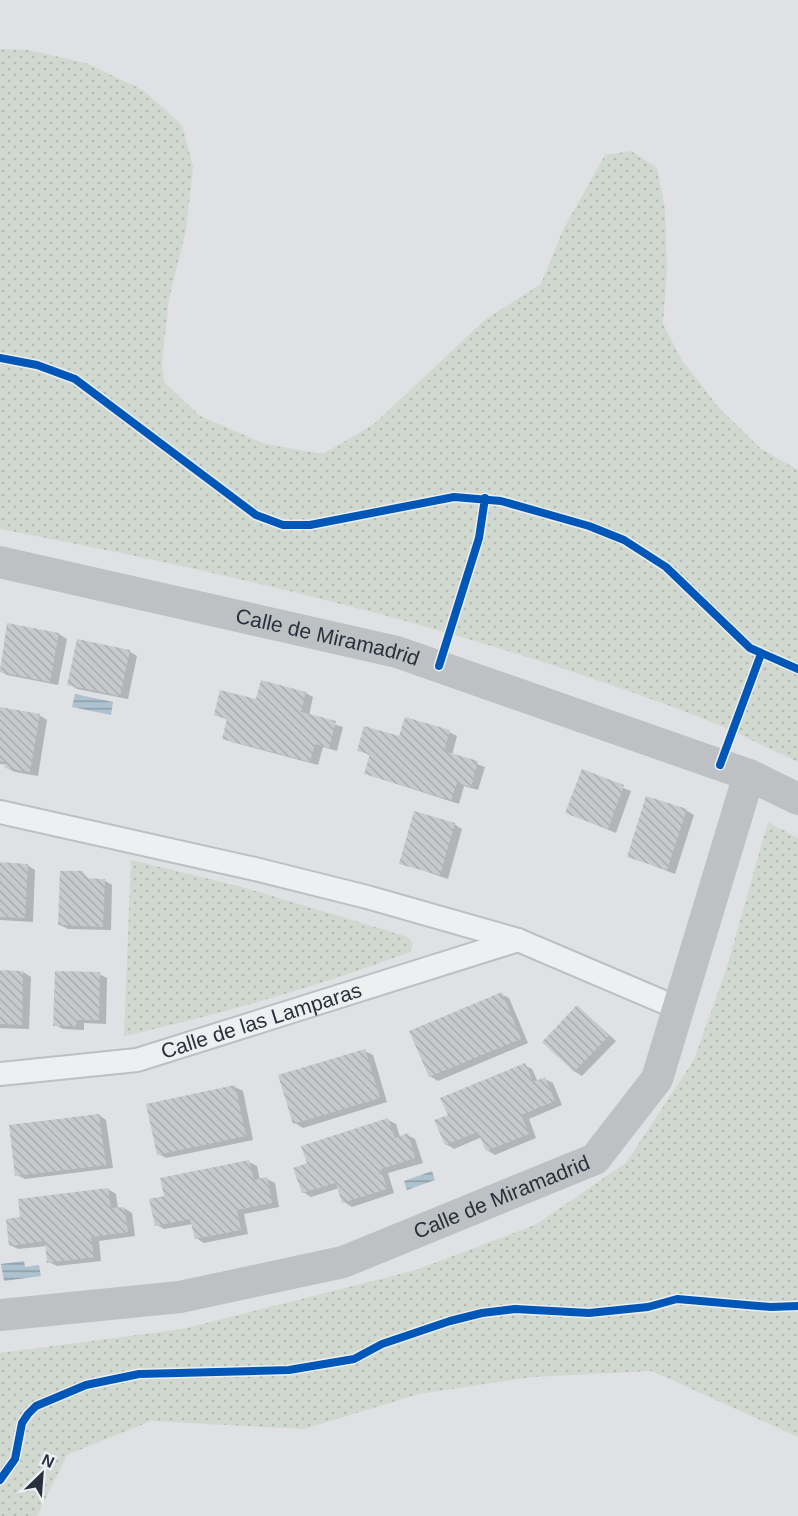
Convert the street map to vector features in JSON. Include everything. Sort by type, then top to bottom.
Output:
[{"type":"street","name":"Calle de Miramadrid","points":[[0,562],[397,652],[749,774],[798,799]]},
{"type":"street","name":"Calle de Miramadrid","points":[[0,1315],[180,1297],[343,1263],[594,1159],[657,1079],[680,1009],[749,774]]},
{"type":"street","points":[[0,812],[267,872],[367,897],[518,940],[680,1009]]},
{"type":"street","name":"Calle de las Lamparas","points":[[0,1074],[137,1060],[518,940]]},
{"type":"shaded area","points":[[0,49],[28,50],[86,63],[143,90],[182,125],[193,167],[186,230],[169,299],[162,361],[164,382],[200,416],[265,444],[323,454],[374,424],[486,319],[541,284],[563,230],[605,155],[631,151],[657,168],[665,209],[667,269],[663,324],[681,359],[719,408],[761,449],[798,470],[798,762],[712,722],[614,686],[441,631],[266,585],[0,529]]},
{"type":"shaded area","points":[[768,822],[798,838],[798,1437],[652,1371],[532,1377],[419,1394],[304,1429],[151,1421],[67,1455],[37,1516],[0,1516],[0,1353],[183,1329],[416,1270],[535,1225],[626,1163],[694,1060],[727,967]]},
{"type":"shaded area","points":[[131,860],[242,887],[408,937],[413,944],[410,952],[304,988],[197,1019],[124,1036]]},
{"type":"water","points":[[75,694],[113,702],[111,715],[72,707]]},
{"type":"water","points":[[432,1171],[435,1180],[407,1190],[404,1181]]},
{"type":"water","points":[[24,1261],[25,1267],[39,1265],[41,1276],[4,1281],[1,1264]]},
{"type":"building","points":[[7,623],[59,633],[50,682],[0,672]]},
{"type":"building","points":[[77,639],[130,650],[120,696],[67,685]]},
{"type":"building","points":[[261,680],[306,692],[301,712],[336,721],[329,748],[315,744],[310,762],[222,739],[227,719],[214,715],[220,690],[256,699]]},
{"type":"building","points":[[0,707],[40,714],[30,772],[5,768],[6,762],[0,761]]},
{"type":"building","points":[[405,717],[450,730],[444,751],[478,761],[471,787],[457,783],[451,800],[364,774],[370,754],[357,751],[364,726],[399,736]]},
{"type":"building","points":[[582,769],[624,785],[608,829],[565,813]]},
{"type":"building","points":[[646,796],[687,809],[667,870],[627,857]]},
{"type":"building","points":[[414,811],[455,823],[440,875],[399,864]]},
{"type":"building","points":[[0,862],[28,864],[25,918],[0,917]]},
{"type":"building","points":[[60,871],[83,871],[83,878],[105,879],[103,927],[58,925]]},
{"type":"building","points":[[0,970],[23,971],[22,1025],[0,1024]]},
{"type":"building","points":[[55,971],[100,972],[99,1020],[77,1020],[76,1026],[53,1026]]},
{"type":"building","points":[[502,992],[521,1039],[429,1077],[409,1031]]},
{"type":"building","points":[[577,1005],[609,1036],[574,1072],[542,1042]]},
{"type":"building","points":[[365,1049],[380,1098],[293,1124],[278,1075]]},
{"type":"building","points":[[525,1063],[533,1082],[545,1077],[555,1101],[521,1115],[529,1134],[486,1151],[478,1132],[445,1145],[434,1120],[448,1115],[440,1098]]},
{"type":"building","points":[[235,1085],[246,1136],[157,1155],[146,1104]]},
{"type":"building","points":[[99,1114],[106,1165],[15,1176],[9,1125]]},
{"type":"building","points":[[388,1118],[395,1138],[408,1133],[415,1158],[381,1169],[387,1189],[342,1203],[336,1183],[302,1193],[293,1168],[307,1163],[301,1146]]},
{"type":"building","points":[[249,1160],[254,1180],[267,1177],[272,1203],[237,1210],[241,1230],[195,1239],[190,1219],[155,1226],[149,1199],[164,1196],[160,1178]]},
{"type":"building","points":[[108,1188],[111,1208],[124,1207],[128,1232],[91,1237],[94,1257],[47,1263],[45,1241],[9,1246],[6,1219],[20,1217],[18,1199]]},
{"type":"cycle path","points":[[0,358],[37,365],[75,379],[256,515],[283,525],[310,525],[454,497],[501,501],[589,526],[624,540],[666,567],[750,648],[798,669]]},
{"type":"cycle path","points":[[439,666],[479,538],[485,498]]},
{"type":"cycle path","points":[[720,765],[761,654]]},
{"type":"cycle path","points":[[0,1480],[15,1459],[22,1423],[28,1414],[36,1406],[86,1385],[139,1374],[289,1370],[354,1359],[382,1344],[450,1321],[482,1313],[515,1309],[589,1313],[648,1307],[677,1299],[771,1307],[798,1306]]}]
